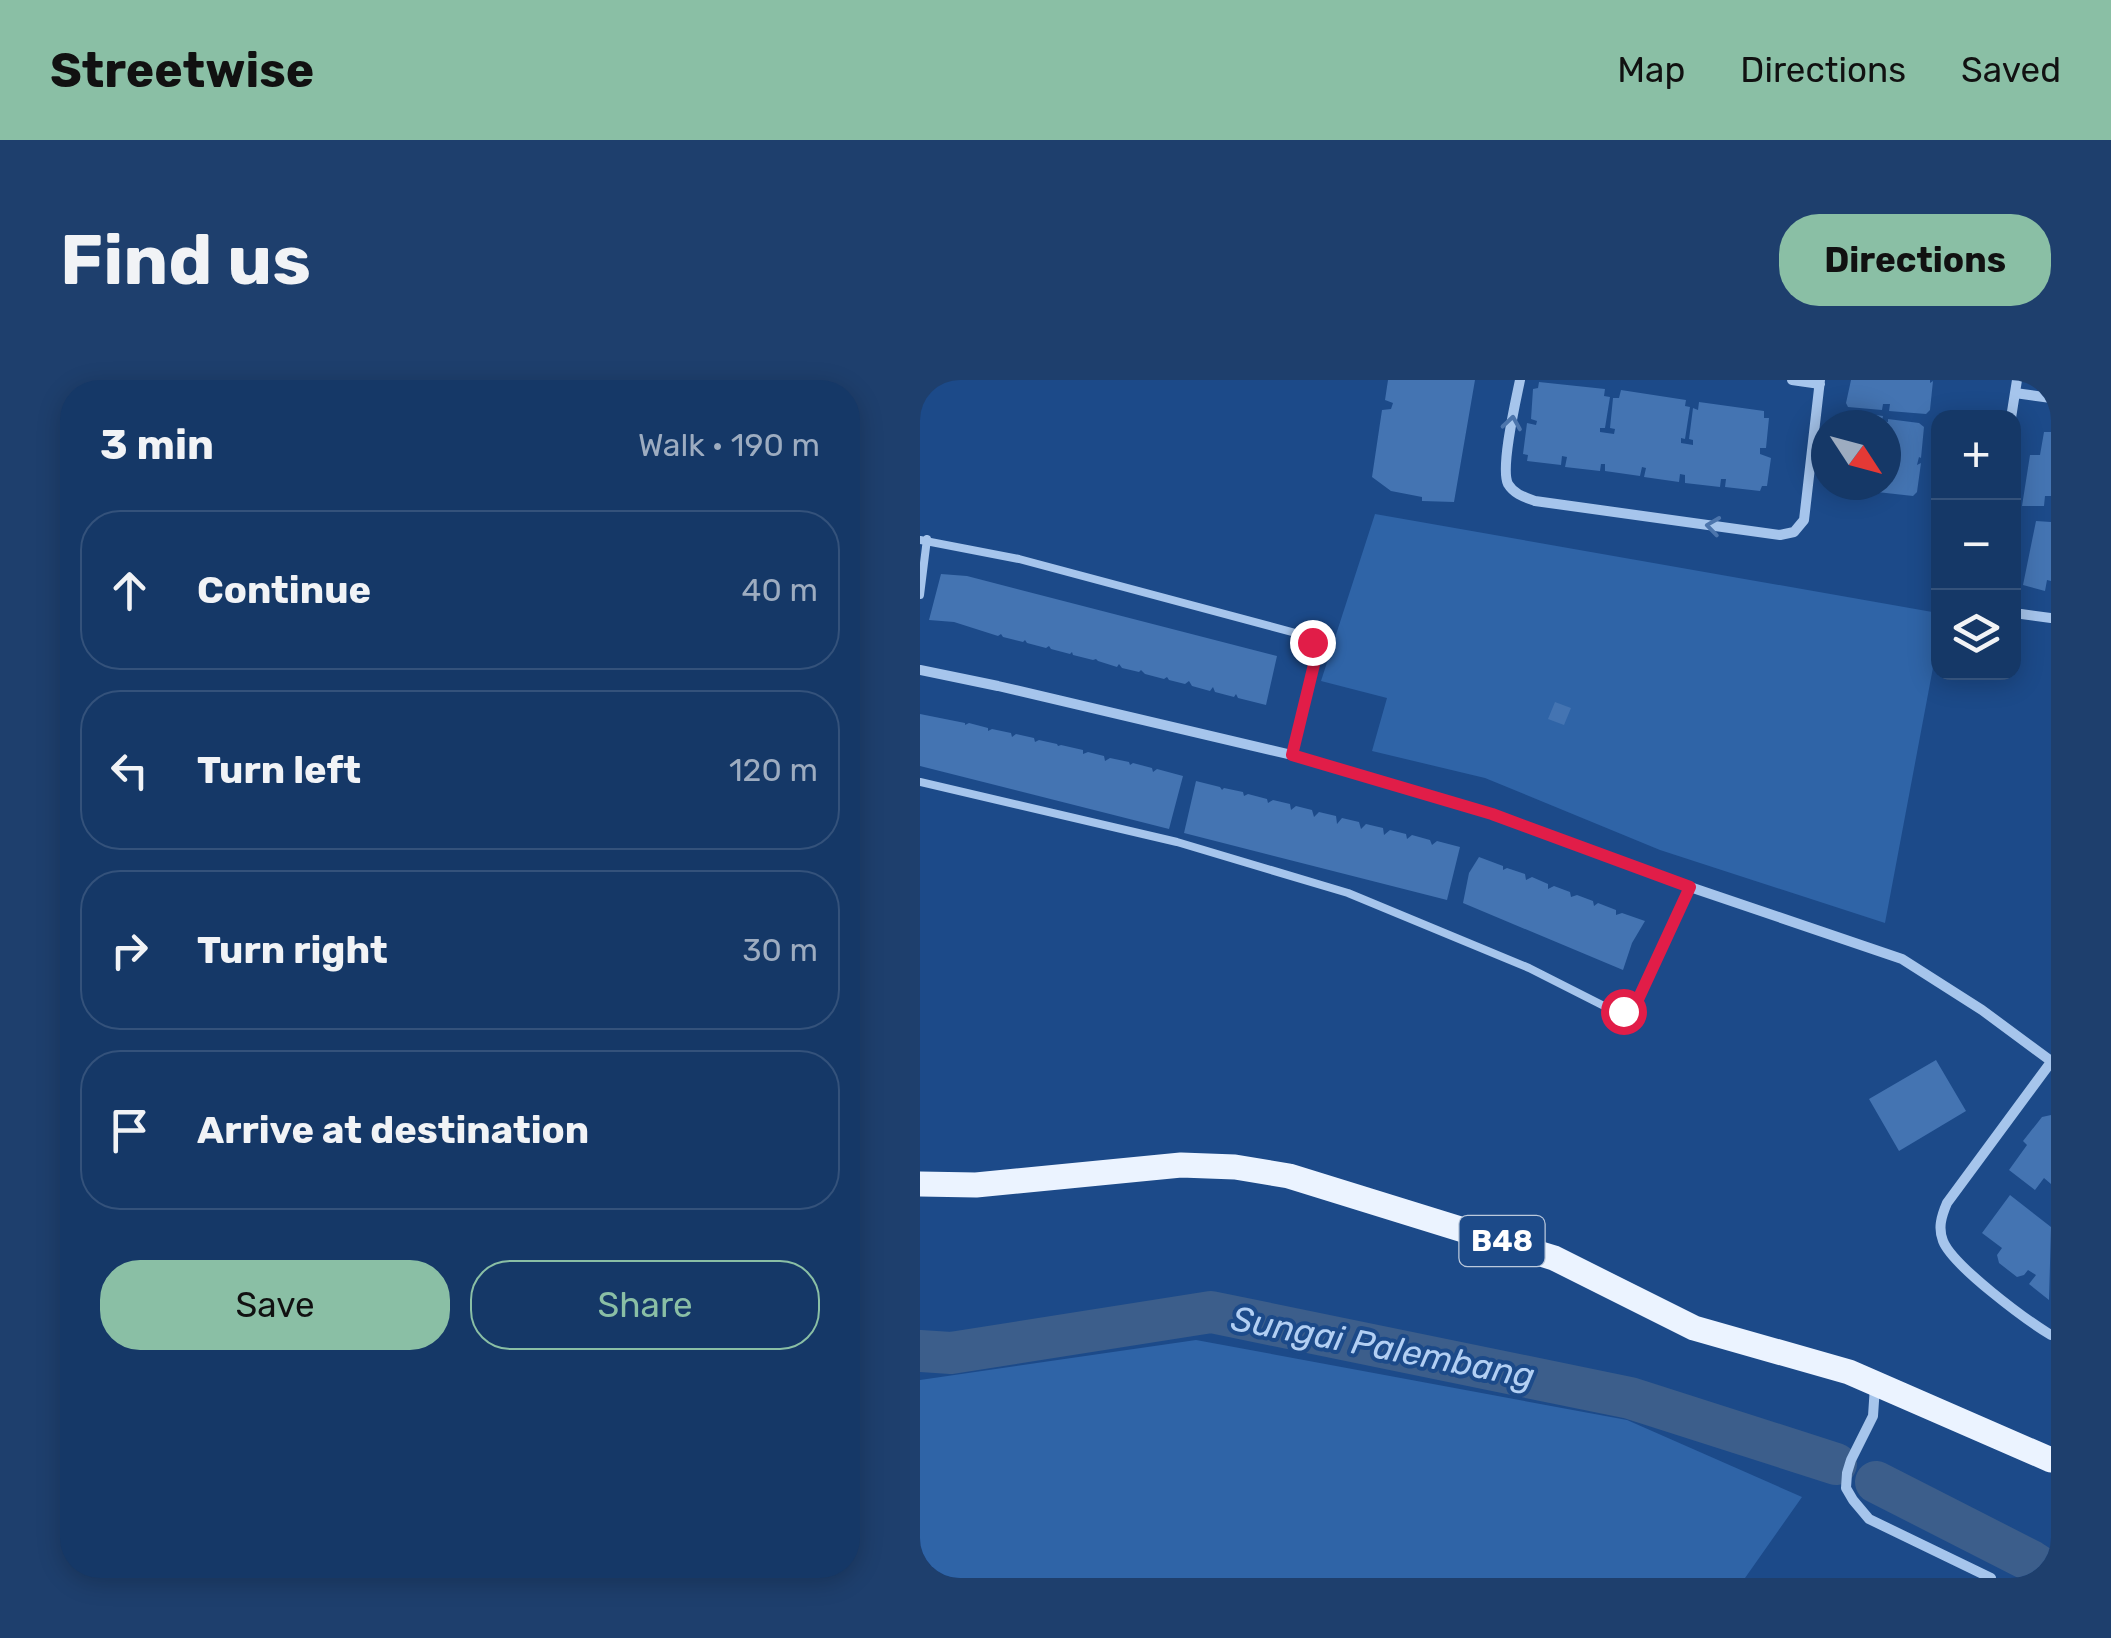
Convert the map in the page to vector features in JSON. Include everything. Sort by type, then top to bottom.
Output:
[{"type":"main road","name":"B48","points":[[920,1184],[976,1185],[1181,1165],[1236,1167],[1288,1176],[1554,1258],[1694,1328],[1849,1372],[2051,1460]]},
{"type":"street","points":[[1520,380],[1506,466],[1506,481],[1516,494],[1534,500],[1780,536],[1794,532],[1804,520],[1820,382],[1792,380]]},
{"type":"street","points":[[2012,410],[2017,380]]},
{"type":"street","points":[[2014,393],[2051,398]]},
{"type":"street","points":[[2021,614],[2051,618]]},
{"type":"street","points":[[920,670],[1292,755],[1492,814],[1902,959],[1982,1010],[2051,1062],[1947,1203],[1940,1219],[1942,1238],[1950,1254],[2016,1311],[2051,1335]]},
{"type":"street","points":[[1876,1385],[1873,1416],[1847,1473],[1846,1488],[1852,1500],[1869,1519],[1991,1578]]},
{"type":"lane","points":[[920,595],[923,540],[1019,558],[1303,635],[1317,652],[1292,755]]},
{"type":"lane","points":[[920,782],[1176,842],[1348,893],[1529,968],[1606,1007],[1623,1011],[1635,1006],[1690,887]]},
{"type":"shaded area","points":[[1375,514],[1931,612],[1931,678],[1885,923],[1660,850],[1485,778],[1372,751],[1387,698],[1321,681]]},
{"type":"shaded area","points":[[1196,1340],[1627,1420],[1802,1497],[1745,1578],[920,1578],[920,1380]]},
{"type":"building","points":[[1388,380],[1475,380],[1454,502],[1422,501],[1422,497],[1391,491],[1372,477],[1382,410],[1391,409],[1393,403],[1385,400]]},
{"type":"building","points":[[1851,380],[1933,381],[1930,410],[1926,414],[1889,410],[1890,404],[1883,404],[1882,410],[1848,407]]},
{"type":"building","points":[[1539,382],[1605,389],[1604,396],[1610,397],[1605,428],[1600,428],[1600,432],[1614,434],[1615,429],[1610,428],[1613,398],[1619,398],[1621,390],[1686,400],[1685,406],[1690,407],[1681,443],[1693,445],[1689,439],[1693,408],[1698,410],[1699,402],[1764,411],[1764,418],[1769,418],[1766,448],[1760,448],[1760,454],[1771,458],[1767,486],[1760,491],[1725,487],[1726,479],[1721,479],[1720,487],[1685,483],[1685,475],[1680,474],[1679,482],[1644,477],[1646,468],[1642,467],[1640,476],[1605,471],[1605,464],[1601,464],[1600,471],[1565,467],[1567,457],[1562,456],[1561,465],[1527,461],[1528,455],[1523,454],[1527,423],[1536,425],[1537,421],[1531,419],[1533,389],[1538,388]]},
{"type":"building","points":[[1901,421],[1924,427],[1917,492],[1913,496],[1901,495]]},
{"type":"building","points":[[2044,432],[2051,432],[2051,496],[2045,496],[2044,506],[2022,506],[2030,455],[2040,455]]},
{"type":"building","points":[[2036,521],[2051,522],[2051,581],[2047,580],[2045,591],[2023,585]]},
{"type":"building","points":[[941,574],[967,576],[1277,656],[1266,705],[1238,698],[1236,694],[1234,697],[1215,692],[1213,687],[1210,691],[1192,686],[1189,681],[1185,684],[954,622],[929,620]]},
{"type":"building","points":[[1555,702],[1571,708],[1564,725],[1548,719]]},
{"type":"building","points":[[920,714],[1083,750],[1083,754],[1104,756],[1105,761],[1110,758],[1152,768],[1153,772],[1157,769],[1183,776],[1169,829],[920,766]]},
{"type":"building","points":[[1196,781],[1267,799],[1268,803],[1273,800],[1290,804],[1291,810],[1296,806],[1312,810],[1314,817],[1319,812],[1336,816],[1337,824],[1342,818],[1359,822],[1361,829],[1366,824],[1383,828],[1384,835],[1390,830],[1406,834],[1407,839],[1412,835],[1430,840],[1432,845],[1437,841],[1460,847],[1447,900],[1184,833]]},
{"type":"building","points":[[1479,857],[1503,866],[1503,870],[1525,874],[1526,880],[1532,877],[1548,884],[1548,889],[1554,886],[1570,892],[1571,897],[1577,895],[1593,901],[1594,906],[1598,903],[1616,910],[1616,915],[1622,913],[1645,921],[1623,970],[1463,903],[1469,873]]},
{"type":"building","points":[[1936,1060],[1966,1111],[1899,1151],[1869,1099]]},
{"type":"building","points":[[2051,1115],[2051,1184],[2044,1178],[2035,1190],[2009,1170],[2027,1145],[2023,1141],[2042,1117]]},
{"type":"building","points":[[2010,1195],[2051,1227],[2049,1300],[2029,1284],[2036,1275],[2028,1270],[2017,1277],[1999,1263],[1997,1255],[2002,1248],[1982,1233]]},
{"type":"waterway","name":"Sungai Palembang","points":[[920,1351],[951,1353],[1211,1312],[1630,1398],[1836,1464]]},
{"type":"waterway","name":"Sungai Palembang","points":[[1876,1482],[2051,1574]]},
{"type":"route","points":[[1312,642],[1317,652],[1292,755],[1492,814],[1690,887],[1635,1006],[1623,1011]]}]
